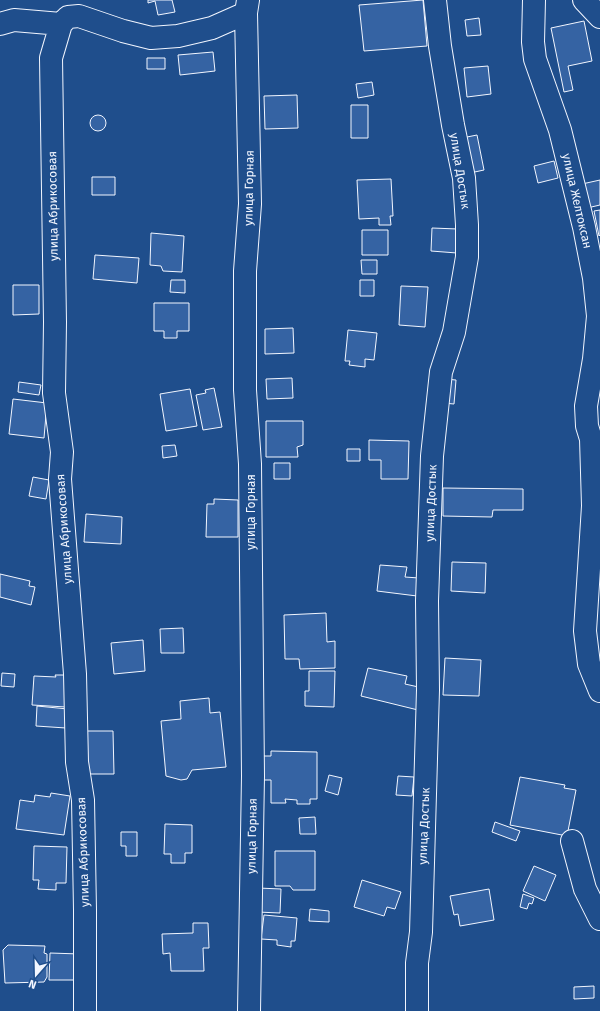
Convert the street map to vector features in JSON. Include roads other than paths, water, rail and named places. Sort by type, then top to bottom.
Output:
[{"type":"street","name":"улица Достык","points":[[417,1011],[417,964],[421,932],[428,698],[427,601],[432,456],[442,372],[454,332],[467,257],[467,225],[464,178],[453,125],[434,0]]},
{"type":"street","name":"улица Желтоксан","points":[[534,0],[534,59],[560,130],[587,242],[594,278],[598,316],[594,359],[586,406],[587,426],[591,439],[593,506],[585,630],[589,664],[600,691]]},
{"type":"street","points":[[584,0],[600,17]]},
{"type":"street","points":[[0,24],[14,20],[61,24],[68,17],[79,16],[123,31],[151,38],[178,36],[212,28],[247,7]]},
{"type":"street","name":"улица Горная","points":[[247,7],[250,204],[245,271],[245,390],[250,464],[253,776],[249,1011]]},
{"type":"street","name":"улица Абрикосовая","points":[[61,24],[51,58],[55,322],[54,393],[62,452],[60,479],[75,674],[78,762],[82,800],[85,910],[85,1011]]},
{"type":"street","points":[[572,841],[585,890],[600,919]]}]
